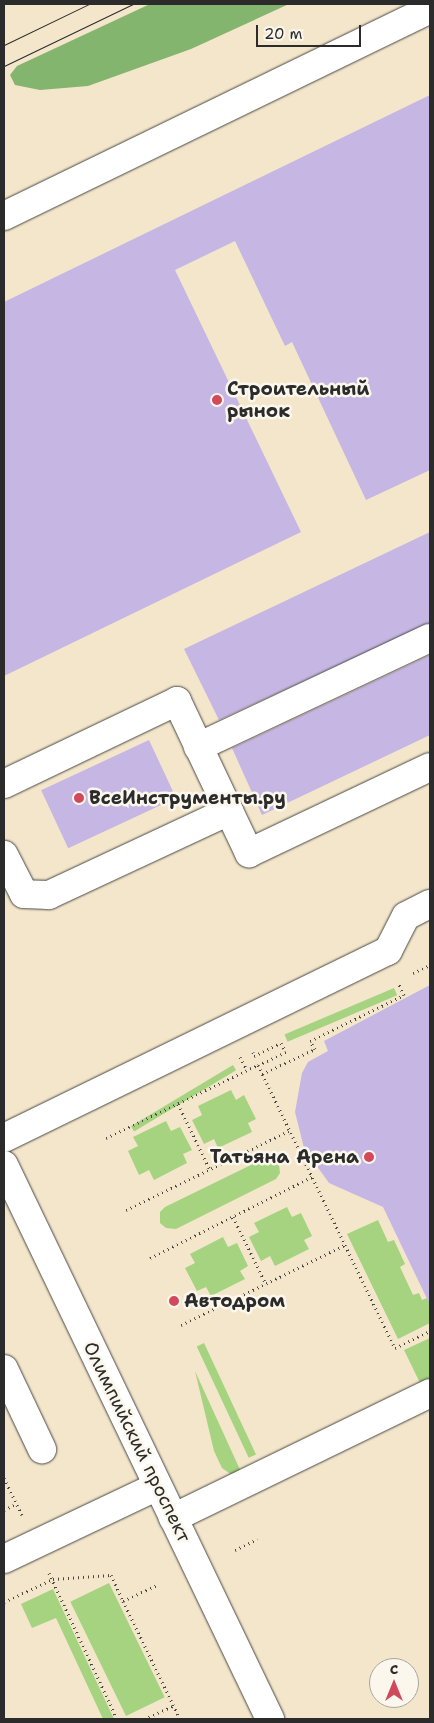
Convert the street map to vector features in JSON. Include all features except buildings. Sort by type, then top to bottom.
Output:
[{"type":"street","points":[[4,216],[428,10]]},
{"type":"street","points":[[198,747],[430,638]]},
{"type":"street","points":[[4,784],[176,701],[249,853],[430,767]]},
{"type":"street","points":[[4,855],[24,894],[49,895],[229,811]]},
{"type":"street","points":[[4,1138],[388,951],[406,916],[430,904]]},
{"type":"street","name":"Олимпийский проспект","points":[[4,1164],[270,1719]]},
{"type":"street","points":[[4,1369],[42,1449]]},
{"type":"street","points":[[174,1518],[430,1393]]},
{"type":"street","points":[[4,1559],[158,1486]]},
{"type":"path","points":[[262,1074],[315,1050],[310,1041],[404,995],[397,980]]},
{"type":"path","points":[[106,1138],[286,1052],[281,1043],[254,1056],[252,1051]]},
{"type":"path","points":[[240,1056],[247,1070]]},
{"type":"path","points":[[258,1065],[395,1348],[430,1331]]},
{"type":"path","points":[[178,1104],[210,1170]]},
{"type":"path","points":[[126,1210],[289,1131]]},
{"type":"path","points":[[150,1258],[312,1178]]},
{"type":"path","points":[[233,1217],[266,1284]]},
{"type":"path","points":[[181,1325],[345,1246]]},
{"type":"path","points":[[4,1478],[117,1719]]},
{"type":"path","points":[[4,1510],[16,1504]]},
{"type":"path","points":[[235,1550],[258,1539]]},
{"type":"path","points":[[4,1602],[53,1579],[111,1575],[180,1719]]},
{"type":"path","points":[[124,1602],[158,1585]]},
{"type":"path","points":[[144,1719],[173,1706]]},
{"type":"green space","points":[[150,4],[289,4],[191,49],[88,86],[40,90],[15,85],[10,75],[17,66]]},
{"type":"green space","points":[[394,988],[397,995],[288,1042],[284,1034]]},
{"type":"green space","points":[[233,1065],[236,1070],[134,1131],[131,1126]]},
{"type":"green space","points":[[231,1090],[236,1100],[244,1095],[256,1119],[248,1123],[252,1132],[218,1148],[214,1139],[204,1144],[192,1120],[202,1115],[198,1106]]},
{"type":"green space","points":[[166,1121],[171,1131],[180,1127],[192,1150],[183,1154],[187,1163],[154,1180],[149,1170],[139,1175],[128,1151],[138,1146],[133,1137]]},
{"type":"green space","points":[[265,1158],[275,1159],[279,1164],[280,1173],[276,1179],[176,1229],[166,1228],[160,1223],[160,1212],[165,1207]]},
{"type":"green space","points":[[287,1207],[292,1217],[301,1213],[312,1236],[304,1240],[309,1249],[275,1266],[270,1256],[261,1261],[249,1237],[259,1232],[254,1223]]},
{"type":"green space","points":[[378,1220],[388,1242],[394,1240],[405,1264],[400,1267],[413,1295],[419,1293],[422,1300],[430,1297],[430,1323],[398,1339],[347,1234]]},
{"type":"green space","points":[[223,1237],[228,1247],[237,1243],[248,1266],[240,1271],[245,1279],[211,1296],[206,1287],[197,1291],[185,1268],[195,1263],[190,1254]]},
{"type":"green space","points":[[430,1338],[430,1380],[421,1385],[404,1350]]},
{"type":"green space","points":[[204,1343],[256,1454],[249,1458],[197,1346]]},
{"type":"green space","points":[[195,1371],[242,1474],[232,1475],[222,1468],[214,1451]]},
{"type":"green space","points":[[109,1583],[165,1697],[126,1716],[70,1602]]},
{"type":"green space","points":[[53,1589],[114,1719],[103,1719],[56,1618],[32,1628],[21,1604]]},
{"type":"tram line","points":[[4,45],[89,4]]},
{"type":"tram line","points":[[4,66],[133,4]]},
{"type":"place","name":"Строительный рынок","points":[[217,400]]},
{"type":"place","name":"ВсеИнструменты.ру","points":[[79,798]]},
{"type":"place","name":"Татьяна Арена","points":[[369,1157]]},
{"type":"place","name":"Автодром","points":[[174,1301]]}]
